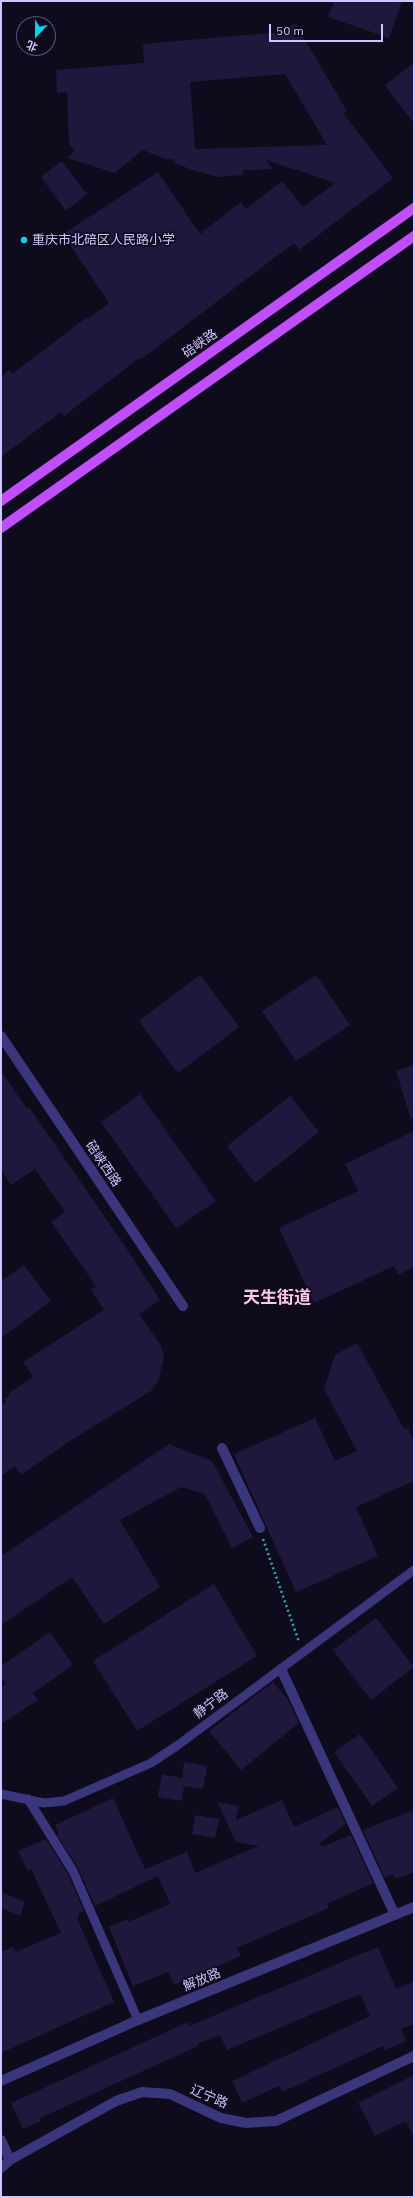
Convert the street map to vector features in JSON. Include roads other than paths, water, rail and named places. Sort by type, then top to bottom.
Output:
[{"type":"main road","name":"碚峡路","points":[[1,501],[414,208]]},
{"type":"main road","points":[[1,528],[414,236]]},
{"type":"street","name":"碚峡西路","points":[[1,1036],[183,1306]]},
{"type":"street","points":[[222,1448],[260,1528]]},
{"type":"street","points":[[281,1669],[395,1915]]},
{"type":"street","name":"解放路","points":[[1,2081],[138,2020],[414,1907]]},
{"type":"street","name":"辽宁路","points":[[1,2168],[10,2160],[116,2101],[142,2092],[170,2094],[221,2118],[246,2123],[276,2121],[414,2056]]},
{"type":"street","points":[[1,2140],[10,2160]]},
{"type":"lane","name":"静宁路","points":[[1,1794],[44,1803],[64,1800],[150,1763],[178,1746],[302,1652],[414,1570]]},
{"type":"lane","points":[[28,1799],[72,1871],[138,2020]]},
{"type":"place","name":"重庆市北碚区人民路小学","points":[[24,240]]},
{"type":"district","name":"天生街道","points":[[277,1298]]}]
